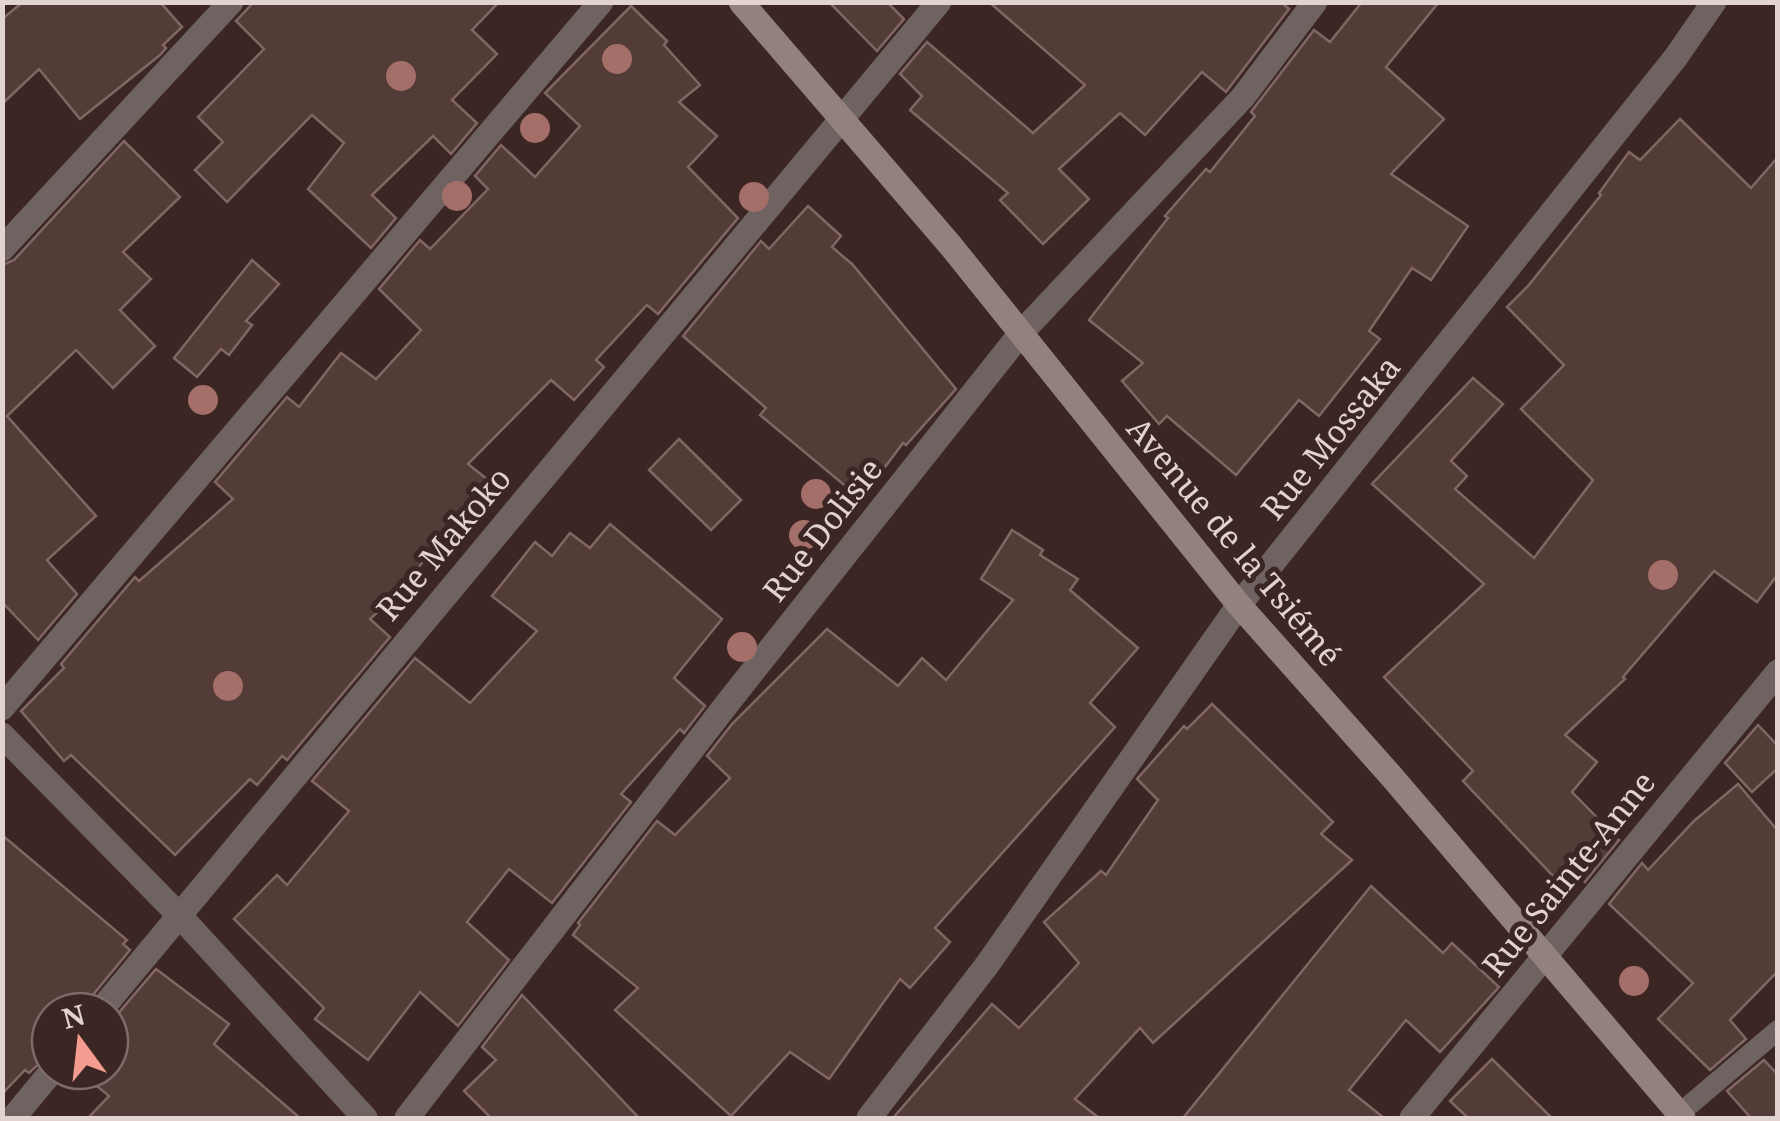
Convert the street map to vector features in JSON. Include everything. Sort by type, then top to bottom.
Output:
[{"type":"main road","name":"Avenue de la Tsiémé","points":[[741,2],[951,246],[1239,605],[1392,777],[1681,1116]]},
{"type":"street","points":[[2,249],[231,2]]},
{"type":"street","points":[[2,708],[601,2]]},
{"type":"street","name":"Rue Makoko","points":[[116,991],[939,2]]},
{"type":"street","name":"Rue Dolisie","points":[[407,1118],[730,700],[1021,333],[1243,97],[1315,2]]},
{"type":"street","name":"Rue Mossaka","points":[[870,1118],[987,964],[1239,605],[1664,73],[1714,2]]},
{"type":"street","name":"Rue Sainte-Anne","points":[[1412,1118],[1778,672]]},
{"type":"street","points":[[2,735],[178,914],[365,1118]]},
{"type":"street","points":[[13,1118],[35,1091]]},
{"type":"lane","points":[[1681,1116],[1778,1030]]},
{"type":"building","points":[[23,2],[160,2],[182,27],[163,45],[166,48],[160,55],[80,119],[39,69],[2,104],[2,19]]},
{"type":"building","points":[[254,2],[499,2],[472,30],[497,54],[452,100],[477,123],[451,154],[433,136],[372,195],[396,218],[371,248],[308,189],[344,143],[312,115],[227,202],[195,170],[223,142],[198,117],[264,49],[236,21]]},
{"type":"building","points":[[829,2],[887,2],[904,19],[877,51]]},
{"type":"building","points":[[989,2],[1281,2],[1289,9],[1226,92],[1202,72],[1145,135],[1120,113],[1059,169],[1089,199],[1043,244],[1000,200],[1008,193],[910,110],[922,96],[900,74],[927,42],[1033,133],[1085,85]]},
{"type":"building","points":[[1362,2],[1439,2],[1386,67],[1444,119],[1391,174],[1468,226],[1431,280],[1412,268],[1369,331],[1380,339],[1319,416],[1299,400],[1236,475],[1167,416],[1159,424],[1122,381],[1143,363],[1089,320],[1168,218],[1165,216],[1206,169],[1210,172],[1255,116],[1251,112],[1314,30],[1330,42]]},
{"type":"building","points":[[631,6],[667,41],[664,45],[700,85],[679,102],[717,136],[688,167],[738,218],[658,314],[647,305],[596,360],[604,367],[574,400],[551,380],[468,464],[503,492],[473,530],[459,519],[392,599],[370,619],[390,637],[287,760],[282,756],[257,785],[250,779],[175,855],[71,755],[64,761],[21,711],[64,668],[61,664],[135,577],[139,581],[233,499],[215,482],[287,397],[299,407],[341,353],[376,379],[421,330],[379,289],[420,240],[430,249],[488,189],[475,176],[501,145],[535,177],[580,126],[545,93]]},
{"type":"building","points":[[1680,119],[1751,188],[1778,157],[1778,574],[1757,602],[1714,571],[1625,679],[1565,735],[1597,762],[1572,792],[1619,840],[1585,882],[1567,865],[1554,877],[1463,781],[1473,771],[1384,677],[1484,584],[1372,484],[1473,378],[1503,404],[1451,461],[1467,476],[1455,489],[1534,558],[1593,480],[1521,409],[1564,365],[1507,307],[1601,195],[1629,152],[1640,160]]},
{"type":"building","points":[[124,141],[180,197],[123,252],[151,279],[120,310],[155,346],[113,388],[76,350],[7,416],[96,516],[47,560],[77,594],[38,640],[2,602],[2,265],[14,260]]},
{"type":"building","points":[[808,206],[841,236],[832,247],[852,264],[956,389],[906,445],[903,443],[861,499],[760,415],[766,408],[683,336],[761,241],[769,249]]},
{"type":"building","points":[[252,260],[279,284],[246,321],[252,325],[229,355],[221,349],[197,377],[174,358]]},
{"type":"building","points":[[679,439],[741,500],[711,530],[649,470]]},
{"type":"building","points":[[610,524],[722,619],[674,678],[705,706],[684,733],[680,729],[621,794],[631,802],[552,903],[509,869],[467,922],[509,960],[458,1026],[420,992],[368,1060],[315,1019],[324,1008],[234,919],[277,875],[287,885],[349,811],[312,781],[415,658],[470,703],[537,631],[492,596],[535,542],[552,556],[570,533],[590,548]]},
{"type":"building","points":[[1012,530],[1043,550],[1040,555],[1078,579],[1070,590],[1138,648],[1090,703],[1115,727],[935,928],[950,942],[910,988],[900,979],[829,1079],[790,1052],[731,1116],[615,1010],[638,988],[573,935],[578,923],[657,821],[675,835],[730,778],[707,756],[732,724],[827,629],[898,686],[922,658],[946,680],[1013,600],[981,579]]},
{"type":"building","points":[[1212,704],[1333,822],[1321,834],[1352,860],[1153,1043],[1140,1028],[1075,1099],[1099,1118],[893,1118],[992,1004],[1019,1028],[1079,963],[1044,922],[1101,871],[1106,875],[1158,800],[1137,779],[1184,726],[1187,729]]},
{"type":"building","points":[[1758,725],[1778,746],[1778,768],[1752,792],[1725,763]]},
{"type":"building","points":[[1738,784],[1778,831],[1778,971],[1730,1020],[1746,1039],[1710,1070],[1658,1019],[1693,983],[1609,904],[1642,863],[1648,870],[1694,821]]},
{"type":"building","points":[[2,835],[127,940],[123,944],[130,950],[96,991],[30,991],[30,1072],[25,1070],[2,1094]]},
{"type":"building","points":[[1371,886],[1443,953],[1452,943],[1499,987],[1440,1052],[1406,1020],[1349,1090],[1384,1118],[1183,1118]]},
{"type":"building","points":[[156,969],[229,1024],[214,1044],[300,1118],[88,1118],[109,1096],[103,1091],[130,1091],[130,1000]]},
{"type":"building","points":[[522,995],[639,1118],[491,1118],[464,1091],[496,1060],[482,1047]]},
{"type":"building","points":[[1492,1059],[1552,1118],[1468,1118],[1450,1101]]},
{"type":"building","points":[[1764,1060],[1778,1075],[1778,1118],[1751,1118],[1727,1091]]}]
